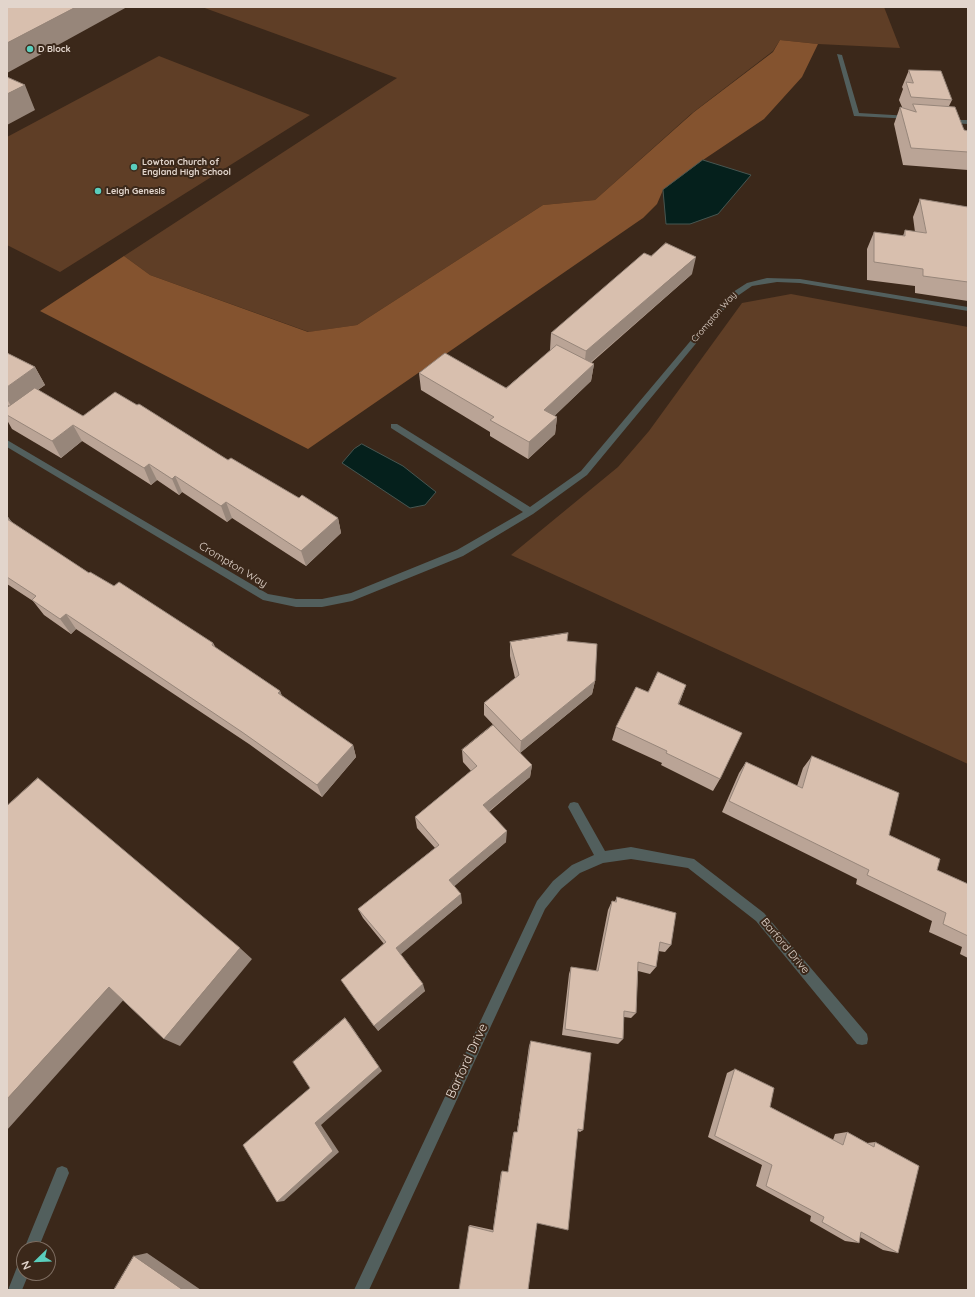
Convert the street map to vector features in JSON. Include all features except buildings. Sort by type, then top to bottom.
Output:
[{"type":"street","points":[[839,55],[856,115],[916,119]]},
{"type":"street","points":[[938,120],[968,122]]},
{"type":"street","name":"Crompton Way","points":[[7,443],[266,597],[296,603],[322,603],[352,597],[460,553],[530,512],[584,473],[737,290],[755,282],[776,280],[800,282],[968,309]]},
{"type":"street","points":[[394,426],[530,512]]},
{"type":"street","points":[[574,807],[602,857]]},
{"type":"street","name":"Barford Drive","points":[[361,1290],[541,905],[557,885],[576,870],[602,857],[631,853],[690,863],[760,917],[862,1039]]},
{"type":"street","points":[[34,1241],[62,1173]]},
{"type":"shaded area","points":[[202,7],[884,7],[900,48],[818,44],[780,40],[773,51],[691,114],[595,200],[543,205],[357,325],[309,332],[150,275],[124,256],[397,78]]},
{"type":"shaded area","points":[[780,40],[818,44],[802,77],[764,119],[703,160],[663,190],[657,204],[643,218],[308,449],[40,311],[124,256],[150,275],[308,332],[357,325],[543,205],[595,200],[694,112],[773,52]]},
{"type":"shaded area","name":"Leigh Genesis","points":[[159,56],[310,115],[60,272],[7,245],[7,137]]},
{"type":"shaded area","points":[[791,294],[968,327],[968,764],[511,555],[618,467],[649,431],[742,303]]},
{"type":"water","points":[[703,160],[751,175],[718,214],[690,224],[666,224],[663,190]]},
{"type":"water","points":[[362,444],[403,466],[436,492],[425,505],[410,508],[342,463],[354,449]]},
{"type":"place","name":"D Block","points":[[30,49]]},
{"type":"place","name":"Lowton Church of England High School","points":[[134,167]]},
{"type":"place","name":"Leigh Genesis","points":[[98,191]]}]
